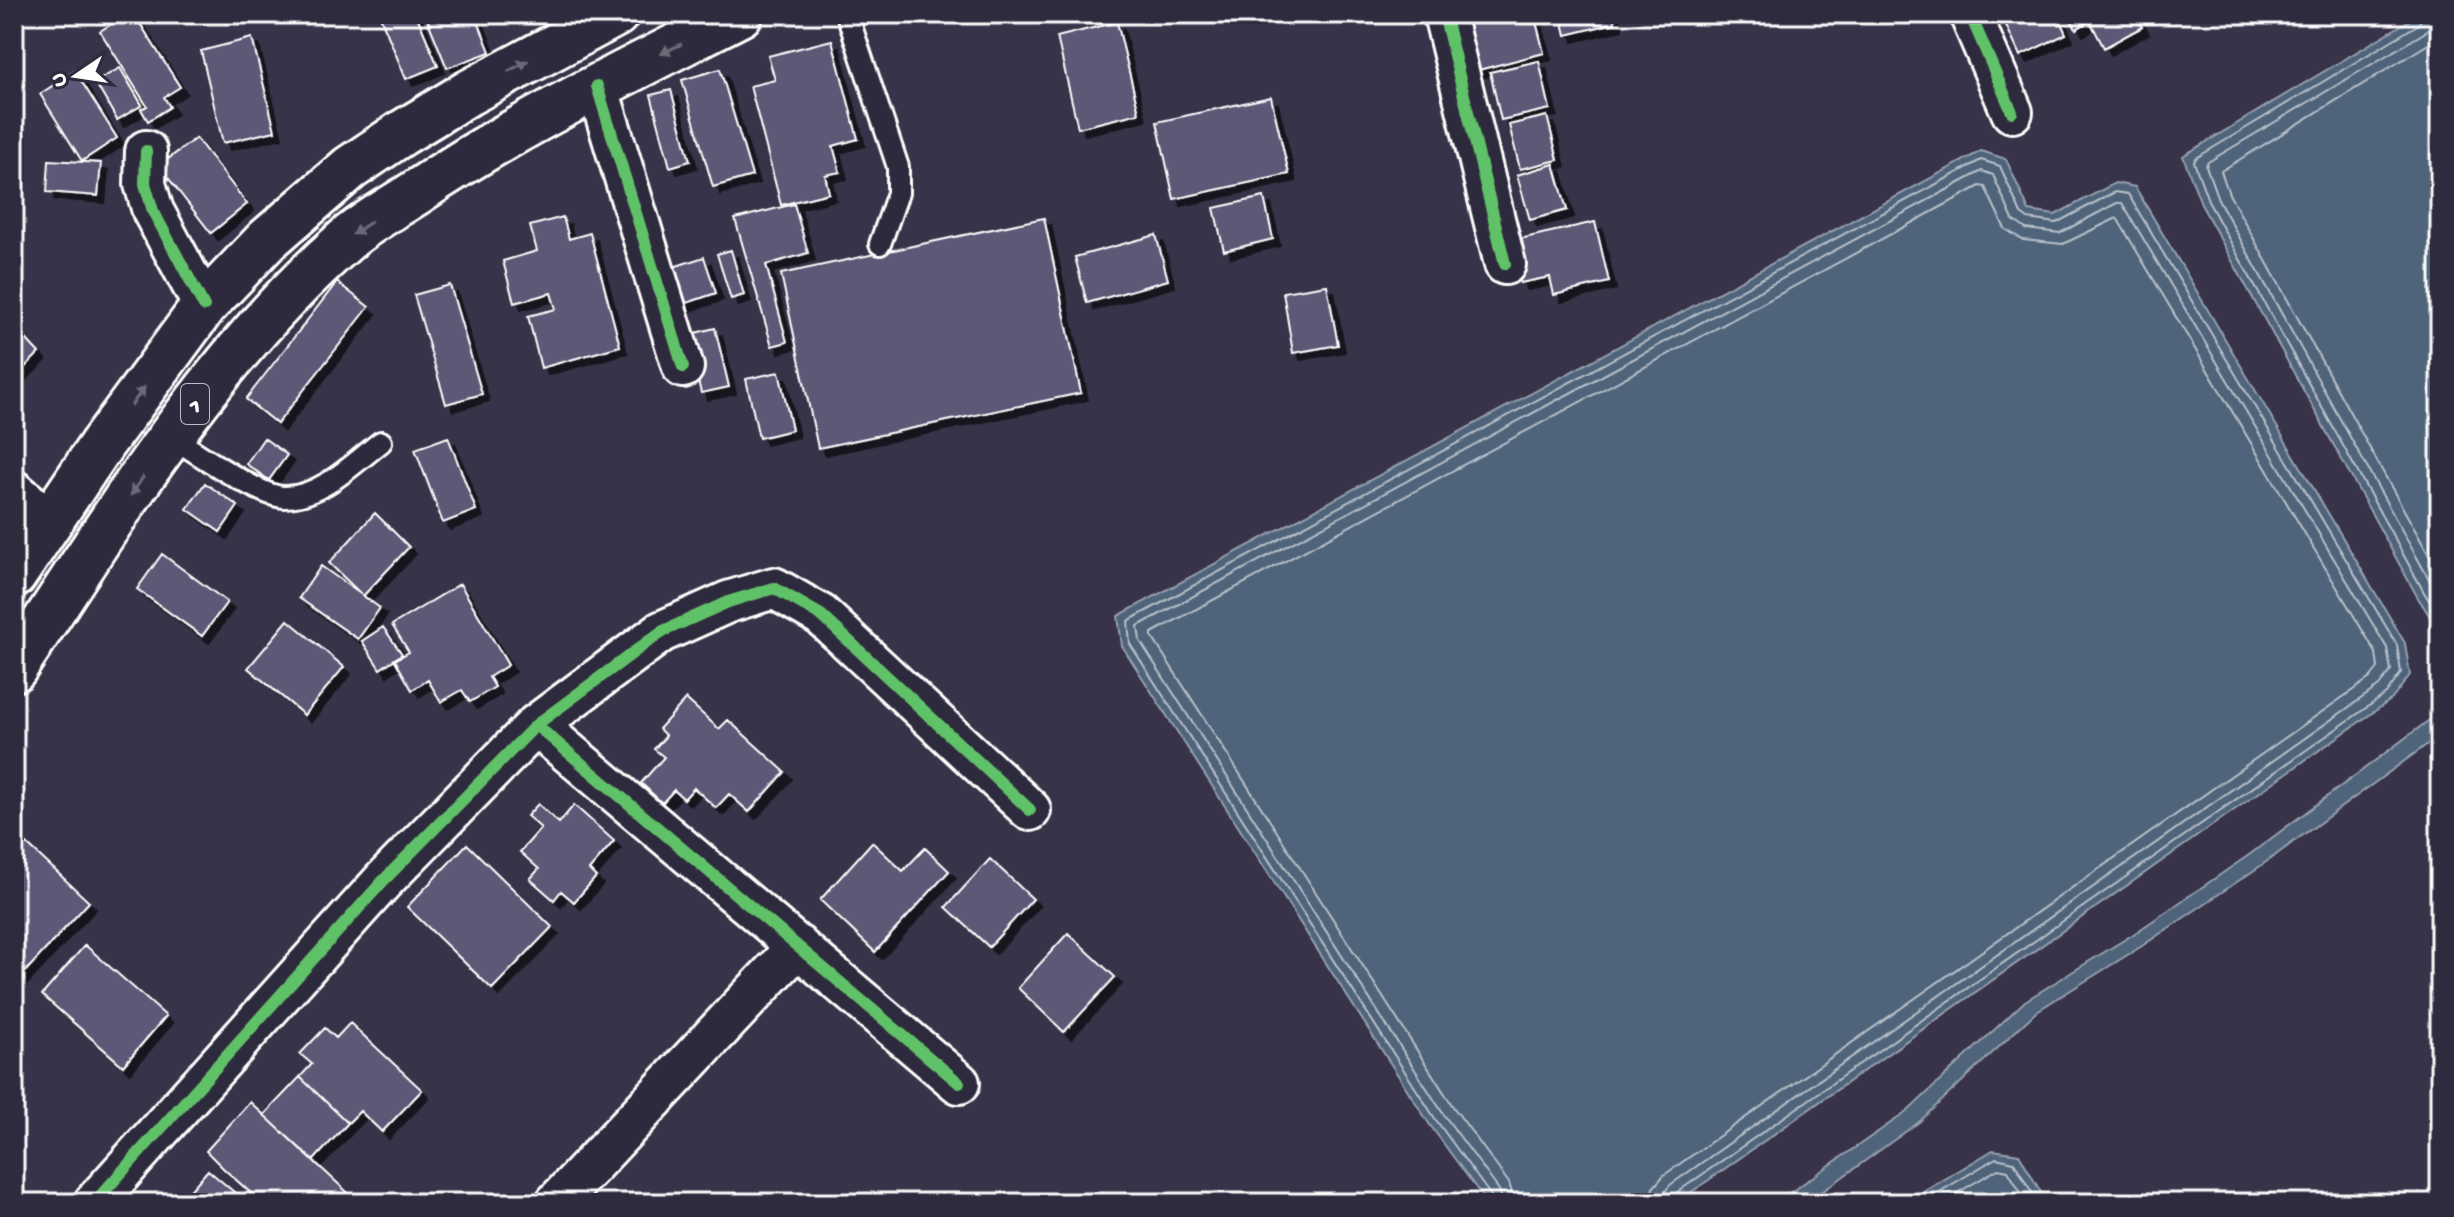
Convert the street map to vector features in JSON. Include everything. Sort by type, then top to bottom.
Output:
[{"type":"highway","name":"1","points":[[14,575],[102,444],[204,306],[267,240],[350,168],[422,120],[616,14]]},
{"type":"highway","name":"1","points":[[14,669],[170,436],[220,372],[348,238],[462,160],[597,86],[740,14]]},
{"type":"highway","points":[[468,93],[494,143]]},
{"type":"street","points":[[1444,14],[1505,264]]},
{"type":"street","points":[[1970,14],[2012,112]]},
{"type":"street","points":[[597,86],[683,367]]},
{"type":"street","points":[[146,151],[145,184],[153,211],[204,306]]},
{"type":"street","points":[[14,491],[51,522]]},
{"type":"street","points":[[94,1203],[383,881],[536,725],[661,632],[728,602],[774,588],[821,615],[1030,810]]},
{"type":"street","points":[[536,725],[959,1083]]},
{"type":"street","points":[[556,1203],[798,946]]},
{"type":"lane","points":[[847,14],[898,167],[898,193],[880,244]]},
{"type":"lane","points":[[170,436],[249,483],[282,498],[328,482],[381,442]]},
{"type":"water","points":[[2420,14],[2440,14],[2440,619],[2431,618],[2418,598],[2202,206],[2183,156]]},
{"type":"water","points":[[1981,151],[2006,159],[2029,211],[2055,215],[2115,183],[2135,187],[2405,643],[2410,675],[2392,699],[1676,1203],[1487,1203],[1430,1125],[1122,646],[1118,616]]},
{"type":"water","points":[[2440,712],[2440,735],[2262,865],[2142,946],[2037,1011],[1919,1122],[1806,1203],[1775,1203],[1908,1111],[2025,1001],[2132,935],[2249,855]]},
{"type":"water","points":[[1993,1150],[2019,1154],[2047,1203],[1905,1203]]},
{"type":"building","points":[[128,14],[134,14],[180,87],[164,97],[170,107],[148,121],[141,109],[147,106],[100,31]]},
{"type":"building","points":[[379,14],[416,14],[438,66],[406,79]]},
{"type":"building","points":[[425,14],[475,14],[490,52],[447,68]]},
{"type":"building","points":[[1448,14],[1534,14],[1544,53],[1463,74]]},
{"type":"building","points":[[1561,14],[1613,14],[1615,23],[1566,35]]},
{"type":"building","points":[[2001,14],[2057,14],[2066,34],[2020,56]]},
{"type":"building","points":[[2068,14],[2135,14],[2142,27],[2104,48],[2090,21],[2076,29]]},
{"type":"building","points":[[1117,22],[1139,113],[1078,128],[1057,37]]},
{"type":"building","points":[[252,38],[275,131],[223,143],[201,51]]},
{"type":"building","points":[[832,40],[858,139],[833,146],[840,172],[825,175],[829,193],[781,205],[750,86],[775,80],[768,56]]},
{"type":"building","points":[[1539,61],[1550,109],[1501,120],[1490,72]]},
{"type":"building","points":[[120,68],[142,105],[117,120],[95,82]]},
{"type":"building","points":[[720,69],[752,176],[713,187],[682,80]]},
{"type":"building","points":[[75,71],[117,138],[82,161],[40,94]]},
{"type":"building","points":[[671,90],[690,161],[670,167],[651,95]]},
{"type":"building","points":[[1271,97],[1289,174],[1174,199],[1157,122]]},
{"type":"building","points":[[1547,116],[1558,160],[1520,169],[1509,125]]},
{"type":"building","points":[[196,138],[247,204],[211,233],[159,166]]},
{"type":"building","points":[[49,160],[101,163],[98,196],[47,192]]},
{"type":"building","points":[[1554,164],[1567,210],[1530,220],[1517,175]]},
{"type":"building","points":[[1264,197],[1273,239],[1224,251],[1214,208]]},
{"type":"building","points":[[794,204],[808,253],[766,265],[787,342],[772,346],[735,219]]},
{"type":"building","points":[[563,217],[569,239],[590,233],[620,346],[541,368],[528,316],[556,309],[551,293],[514,303],[503,261],[537,251],[530,226]]},
{"type":"building","points":[[1044,218],[1081,393],[818,448],[781,274]]},
{"type":"building","points":[[1595,222],[1609,282],[1554,295],[1550,277],[1520,283],[1511,241]]},
{"type":"building","points":[[1156,235],[1168,280],[1087,303],[1075,257]]},
{"type":"building","points":[[731,250],[744,295],[731,299],[717,254]]},
{"type":"building","points":[[704,257],[716,293],[675,307],[664,270]]},
{"type":"building","points":[[337,282],[369,307],[277,424],[246,399]]},
{"type":"building","points":[[450,285],[482,394],[446,404],[414,295]]},
{"type":"building","points":[[1327,285],[1338,345],[1293,353],[1283,292]]},
{"type":"building","points":[[14,326],[39,353],[14,378]]},
{"type":"building","points":[[715,328],[729,387],[701,393],[687,335]]},
{"type":"building","points":[[779,372],[792,430],[759,438],[746,379]]},
{"type":"building","points":[[448,437],[476,510],[443,523],[415,449]]},
{"type":"building","points":[[264,438],[287,455],[269,480],[246,464]]},
{"type":"building","points":[[205,483],[238,506],[220,532],[187,509]]},
{"type":"building","points":[[375,513],[409,547],[363,596],[329,563]]},
{"type":"building","points":[[162,554],[227,602],[202,636],[137,589]]},
{"type":"building","points":[[321,566],[380,608],[358,639],[299,598]]},
{"type":"building","points":[[460,584],[508,665],[489,677],[495,687],[470,702],[462,690],[441,702],[428,680],[412,690],[395,660],[409,652],[392,625]]},
{"type":"building","points":[[288,620],[344,667],[304,715],[248,668]]},
{"type":"building","points":[[383,627],[402,654],[380,669],[362,641]]},
{"type":"building","points":[[686,699],[719,729],[728,720],[785,772],[749,812],[729,794],[716,808],[694,788],[684,799],[674,790],[662,803],[641,783],[664,757],[654,749],[666,736],[659,729]]},
{"type":"building","points":[[538,804],[559,823],[574,805],[614,841],[589,870],[596,877],[574,902],[561,891],[554,900],[530,879],[539,869],[520,852],[541,828],[527,816]]},
{"type":"building","points":[[14,832],[89,902],[14,984]]},
{"type":"building","points":[[872,842],[903,871],[925,848],[949,871],[875,952],[820,900]]},
{"type":"building","points":[[467,844],[552,927],[492,989],[407,907]]},
{"type":"building","points":[[990,859],[1033,899],[989,947],[946,907]]},
{"type":"building","points":[[1068,933],[1115,977],[1064,1032],[1018,988]]},
{"type":"building","points":[[85,945],[166,1016],[123,1066],[42,995]]},
{"type":"building","points":[[350,1023],[422,1090],[382,1132],[360,1111],[348,1123],[300,1077],[312,1064],[300,1054],[325,1028],[336,1038]]},
{"type":"building","points":[[300,1077],[348,1123],[313,1161],[264,1115]]},
{"type":"building","points":[[250,1102],[359,1203],[262,1203],[224,1169],[206,1151]]},
{"type":"building","points":[[208,1170],[247,1203],[179,1203]]},
{"type":"cycle path","points":[[1444,14],[1505,264]]},
{"type":"cycle path","points":[[1970,14],[2012,112]]},
{"type":"cycle path","points":[[597,86],[683,367]]},
{"type":"cycle path","points":[[146,151],[145,184],[153,211],[204,306]]},
{"type":"cycle path","points":[[94,1203],[383,881],[536,725],[661,632],[728,602],[774,588],[821,615],[1030,810]]},
{"type":"cycle path","points":[[536,725],[959,1083]]}]
